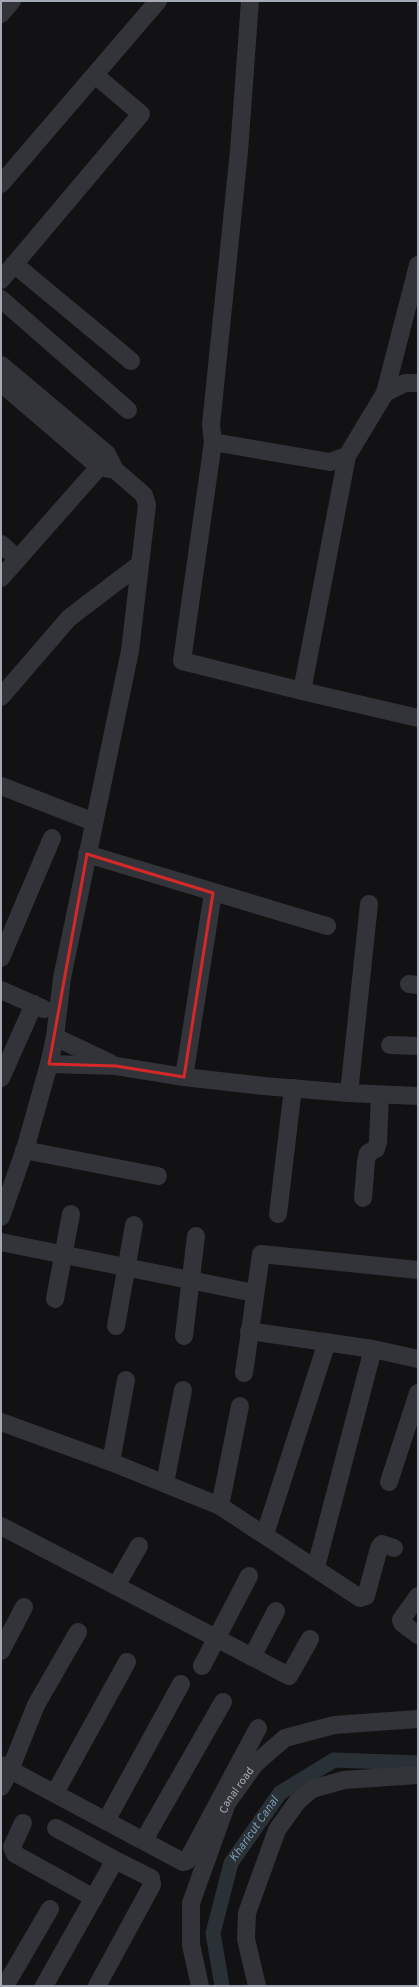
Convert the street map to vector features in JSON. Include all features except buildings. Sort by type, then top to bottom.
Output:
[{"type":"street","points":[[1,14],[12,1]]},
{"type":"street","points":[[1,184],[158,1]]},
{"type":"street","points":[[250,1],[239,151],[211,425],[213,442],[182,661],[418,718]]},
{"type":"street","points":[[1,280],[141,114],[95,75]]},
{"type":"street","points":[[14,264],[131,361]]},
{"type":"street","points":[[302,691],[347,456],[385,393],[418,265]]},
{"type":"street","points":[[1,299],[128,410]]},
{"type":"street","points":[[1,365],[107,454],[107,468],[1,578]]},
{"type":"street","points":[[385,393],[405,383],[418,383]]},
{"type":"street","points":[[1,384],[107,468],[144,495],[147,505],[130,651],[62,978],[55,1037],[49,1064],[24,1150],[6,1184],[1,1217]]},
{"type":"street","points":[[213,442],[330,462],[347,456]]},
{"type":"street","points":[[1,544],[18,559]]},
{"type":"street","points":[[1,696],[69,618],[140,564]]},
{"type":"street","points":[[1,786],[94,822]]},
{"type":"street","points":[[1,958],[52,838]]},
{"type":"street","points":[[87,854],[327,926]]},
{"type":"street","points":[[184,1076],[214,893]]},
{"type":"street","points":[[349,1093],[369,904]]},
{"type":"street","points":[[1,990],[58,1016]]},
{"type":"street","points":[[1,1078],[34,1004]]},
{"type":"street","points":[[55,1037],[116,1066]]},
{"type":"street","points":[[390,1045],[418,1046]]},
{"type":"street","points":[[49,1064],[116,1066],[184,1076],[294,1088],[349,1093],[418,1096]]},
{"type":"street","points":[[278,1214],[294,1088]]},
{"type":"street","points":[[363,1198],[366,1160],[368,1153],[376,1149],[378,1142],[380,1094]]},
{"type":"street","points":[[24,1150],[158,1176]]},
{"type":"street","points":[[55,1299],[71,1214]]},
{"type":"street","points":[[116,1326],[134,1225]]},
{"type":"street","points":[[184,1336],[196,1236]]},
{"type":"street","points":[[1,1242],[254,1293]]},
{"type":"street","points":[[244,1373],[254,1293],[261,1254],[418,1270]]},
{"type":"street","points":[[249,1331],[373,1349],[418,1359]]},
{"type":"street","points":[[265,1534],[327,1342]]},
{"type":"street","points":[[316,1567],[373,1349]]},
{"type":"street","points":[[111,1462],[126,1380]]},
{"type":"street","points":[[165,1483],[183,1390]]},
{"type":"street","points":[[389,1482],[418,1393]]},
{"type":"street","points":[[220,1506],[240,1406]]},
{"type":"street","points":[[1,1422],[111,1462],[220,1506],[316,1567],[360,1598],[366,1596],[379,1548],[382,1544],[394,1548]]},
{"type":"street","points":[[1,1526],[289,1676],[310,1639]]},
{"type":"street","points":[[116,1586],[139,1546]]},
{"type":"street","points":[[202,1666],[249,1576]]},
{"type":"street","points":[[418,1596],[401,1620],[402,1624],[418,1635]]},
{"type":"street","points":[[1,1651],[24,1607]]},
{"type":"street","points":[[252,1657],[276,1611]]},
{"type":"street","points":[[1,1788],[6,1768],[36,1705],[78,1632]]},
{"type":"street","points":[[55,1794],[127,1662]]},
{"type":"street","points":[[106,1821],[181,1684]]},
{"type":"street","points":[[144,1840],[223,1702]]},
{"type":"street","name":"Canal road","points":[[200,1986],[191,1945],[192,1903],[227,1803],[255,1764],[285,1738],[334,1725],[418,1719]]},
{"type":"street","points":[[6,1768],[183,1862],[187,1861],[258,1728]]},
{"type":"street","points":[[257,1986],[246,1939],[247,1913],[277,1830],[297,1802],[312,1789],[344,1780],[418,1775]]},
{"type":"street","points":[[23,1823],[12,1848],[15,1854],[94,1898]]},
{"type":"street","points":[[56,1828],[151,1878],[152,1885],[96,1986]]},
{"type":"street","points":[[44,1986],[115,1860]]},
{"type":"street","points":[[6,1978],[50,1909]]},
{"type":"highlighted area","points":[[87,854],[213,893],[184,1077],[116,1066],[49,1064]]},
{"type":"waterway","name":"Kharicut Canal","points":[[222,1986],[213,1933],[231,1863],[280,1793],[334,1760],[418,1763]]}]
